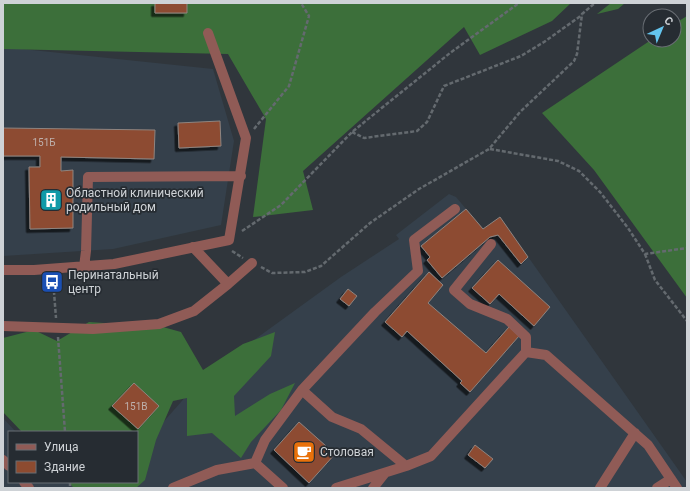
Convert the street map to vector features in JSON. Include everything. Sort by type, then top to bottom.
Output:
[{"type":"street","points":[[3,270],[52,269],[114,264],[229,240],[246,138],[208,33]]},
{"type":"street","points":[[84,267],[86,251],[88,178],[240,176]]},
{"type":"street","points":[[254,463],[265,440],[302,390],[375,312],[418,271],[414,240],[455,209]]},
{"type":"street","points":[[336,488],[406,466],[431,456],[526,352],[526,337],[507,319],[470,304],[454,290],[491,244]]},
{"type":"street","points":[[194,247],[228,284]]},
{"type":"street","points":[[3,326],[93,329],[159,324],[194,311],[252,263]]},
{"type":"street","points":[[526,352],[546,355],[635,433],[648,445],[677,488]]},
{"type":"street","points":[[302,390],[332,416],[361,429],[406,466]]},
{"type":"street","points":[[600,488],[635,433]]},
{"type":"street","points":[[174,488],[217,470],[254,463]]},
{"type":"street","points":[[254,463],[283,488]]},
{"type":"street","points":[[373,488],[385,473]]},
{"type":"street","points":[[657,488],[671,479]]},
{"type":"path","points":[[246,138],[289,86],[309,16],[301,3]]},
{"type":"path","points":[[519,3],[450,53],[352,132],[281,205],[229,240],[232,251],[272,273],[305,272],[321,266],[370,222],[419,189],[489,148],[520,112],[574,61],[577,54],[582,14]]},
{"type":"path","points":[[352,132],[364,138],[417,131],[427,122],[444,86],[521,56],[544,42],[595,3]]},
{"type":"path","points":[[489,148],[558,161],[579,171],[600,192],[628,228],[645,254],[655,280],[687,321]]},
{"type":"path","points":[[645,254],[687,248]]},
{"type":"path","points":[[52,269],[66,431]]},
{"type":"shaded area","points":[[3,47],[213,69],[234,141],[221,225],[113,249],[3,256]]},
{"type":"shaded area","points":[[449,194],[456,197],[483,229],[500,217],[687,482],[687,488],[3,488],[3,418],[15,431],[8,431],[8,483],[138,483],[138,451],[203,377],[341,277],[399,239],[396,235]]},
{"type":"green space","points":[[3,3],[571,3],[552,21],[480,55],[464,27],[303,171],[313,210],[253,217],[266,119],[228,54],[3,49]]},
{"type":"green space","points":[[611,3],[625,3],[618,9],[597,14]]},
{"type":"green space","points":[[687,16],[687,298],[594,170],[542,113],[642,46],[642,48],[682,48],[682,19]]},
{"type":"green space","points":[[89,322],[163,327],[181,332],[203,370],[243,344],[275,332],[271,356],[234,396],[235,416],[270,394],[295,383],[281,410],[251,442],[241,458],[212,433],[187,436],[187,398],[173,401],[156,440],[145,480],[136,488],[74,488],[69,483],[138,483],[138,431],[21,431],[3,412],[3,338],[34,330],[57,341]]},
{"type":"building","points":[[155,3],[187,3],[187,13],[155,13]]},
{"type":"building","points":[[220,121],[221,146],[179,148],[178,123]]},
{"type":"building","name":"Областной клинический родильный дом","points":[[3,128],[155,130],[154,159],[61,157],[61,171],[73,170],[73,228],[30,229],[29,167],[40,167],[40,156],[3,156]]},
{"type":"building","points":[[466,209],[483,229],[500,217],[528,257],[521,264],[498,235],[490,237],[442,278],[427,260],[430,257],[421,246]]},
{"type":"building","points":[[498,260],[550,307],[534,326],[499,294],[490,304],[472,288]]},
{"type":"building","points":[[429,272],[443,285],[428,303],[486,353],[509,327],[519,336],[470,392],[460,383],[462,381],[407,331],[402,337],[385,322]]},
{"type":"building","points":[[348,289],[357,296],[349,306],[340,299]]},
{"type":"building","points":[[134,383],[159,406],[138,429],[112,406]]},
{"type":"building","name":"Столовая","points":[[299,422],[335,454],[309,483],[274,450]]},
{"type":"building","points":[[475,445],[493,459],[485,468],[468,455]]},
{"type":"place","name":"Областной клинический родильный дом","points":[[51,200]]},
{"type":"place","name":"Перинатальный центр","points":[[52,282]]},
{"type":"place","name":"Столовая","points":[[304,452]]}]
